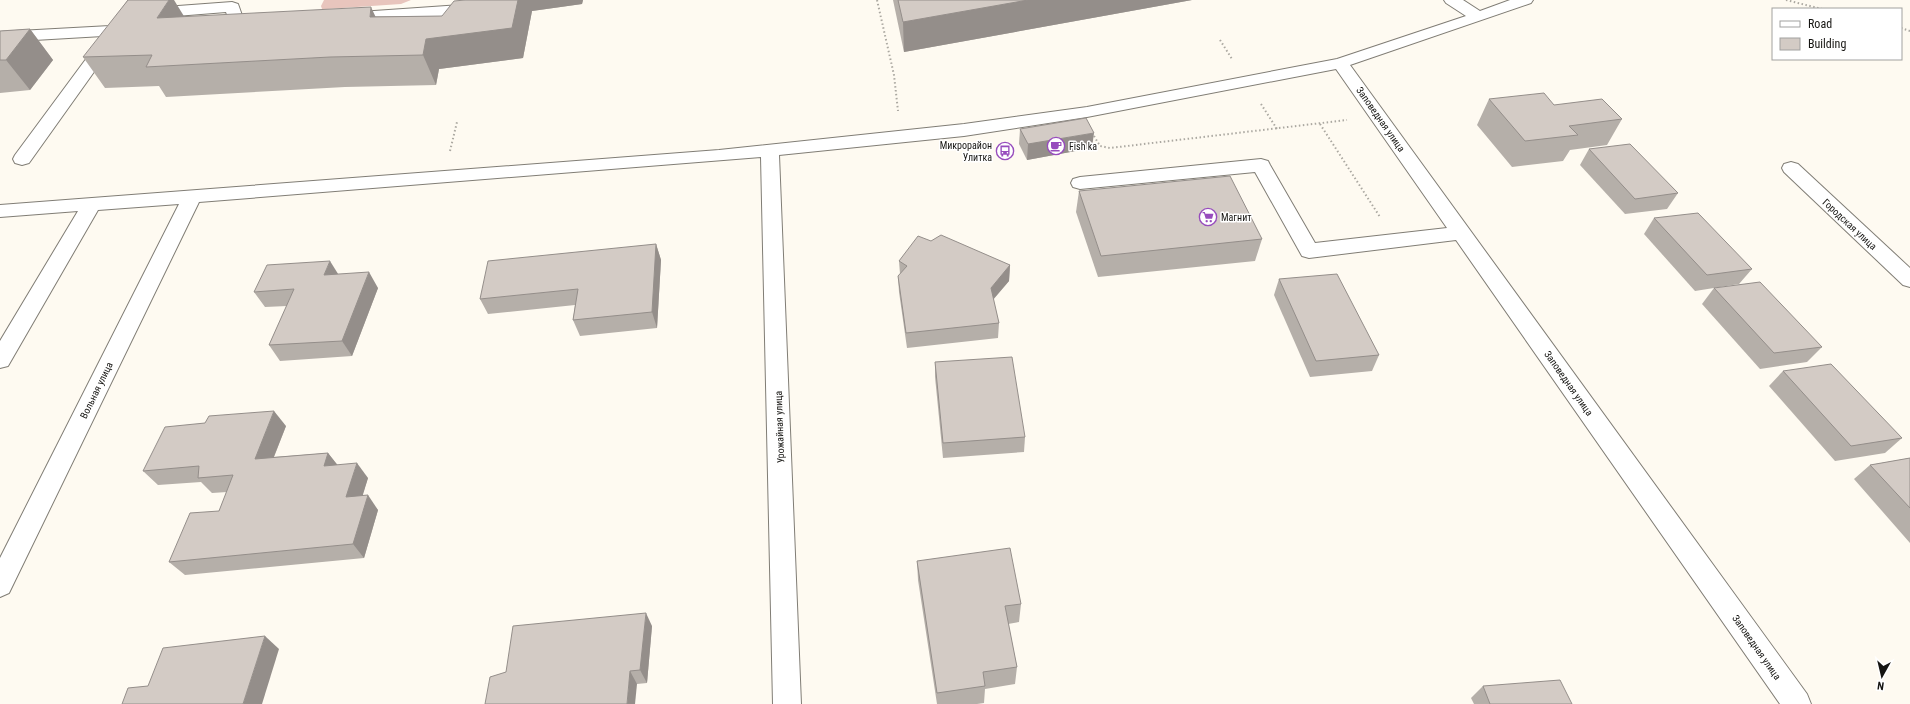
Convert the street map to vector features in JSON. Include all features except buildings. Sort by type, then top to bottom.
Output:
[{"type":"street","points":[[22,159],[128,15],[137,0]]},
{"type":"street","points":[[332,19],[495,7],[499,0]]},
{"type":"street","points":[[1452,0],[1479,17]]},
{"type":"street","points":[[0,211],[193,195],[719,156],[964,130],[1087,112],[1340,63],[1479,17],[1525,0]]},
{"type":"street","points":[[128,15],[232,7],[238,26],[269,24]]},
{"type":"street","points":[[0,37],[117,30]]},
{"type":"street","name":"Заповедная улица","points":[[1340,63],[1797,704]]},
{"type":"street","name":"Урожайная улица","points":[[770,150],[787,704]]},
{"type":"street","points":[[1080,183],[1261,164],[1309,251],[1461,233]]},
{"type":"street","name":"Городская улица","points":[[1791,168],[1910,280]]},
{"type":"street","name":"Вольная улица","points":[[0,585],[193,195]]},
{"type":"street","points":[[0,360],[92,204]]},
{"type":"path","points":[[1786,0],[1818,8]]},
{"type":"path","points":[[1092,132],[1100,146],[1110,148],[1378,116]]},
{"type":"path","points":[[450,151],[457,122]]},
{"type":"path","points":[[1319,124],[1396,240]]},
{"type":"shaded area","points":[[324,0],[411,0],[401,4],[322,9],[321,6]]},
{"type":"place","name":"Fish ka","points":[[1056,146]]},
{"type":"place","name":"Микрорайон Улитка","points":[[1005,151]]},
{"type":"place","name":"Магнит","points":[[1208,217]]}]
